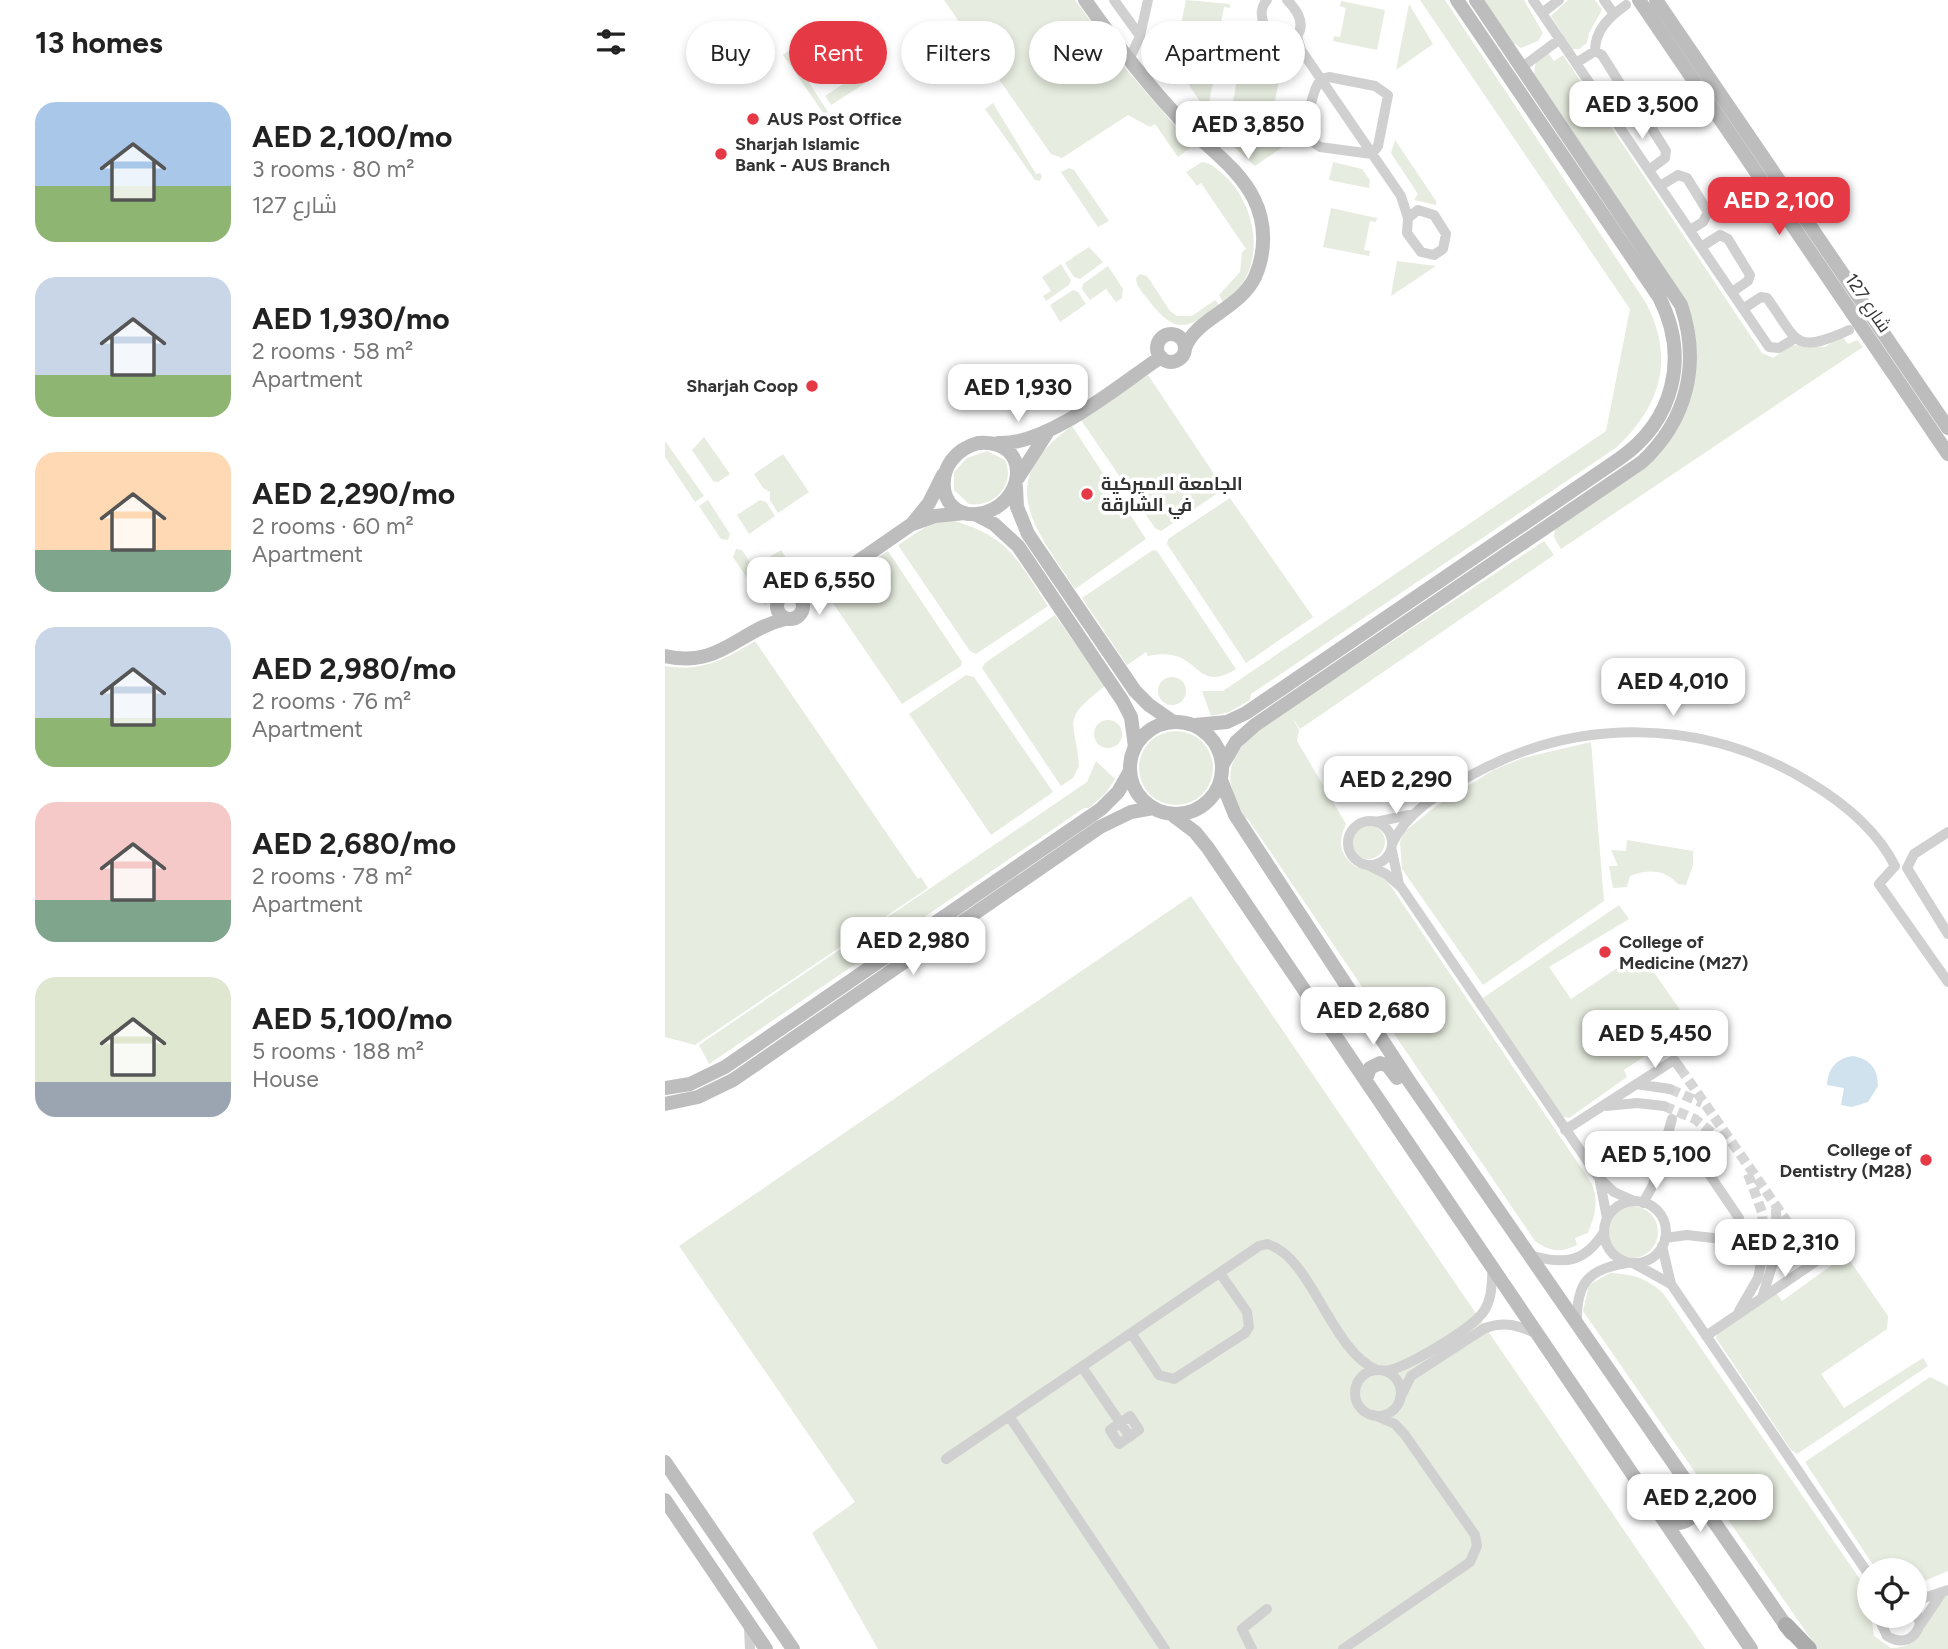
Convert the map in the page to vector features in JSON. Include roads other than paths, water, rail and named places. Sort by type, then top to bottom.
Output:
[{"type":"main road","points":[[1786,1625],[1809,1649]]},
{"type":"street","points":[[1085,0],[1129,60],[1180,120],[1242,180],[1260,214],[1262,252],[1250,286],[1227,310],[1181,342],[1176,361],[1168,362],[1161,357],[1159,342],[1166,335],[1181,342]]},
{"type":"street","points":[[1114,0],[1128,20],[1141,31],[1129,60]]},
{"type":"street","points":[[1143,21],[1148,0]]},
{"type":"street","points":[[1287,0],[1299,21]]},
{"type":"street","points":[[1171,814],[1190,812],[1203,806],[1216,793],[1223,764],[1236,742],[1255,725],[1641,462],[1675,422],[1690,373],[1686,322],[1673,290],[1457,0]]},
{"type":"street","points":[[944,473],[945,492],[950,501],[994,524],[1018,546],[1129,696],[1149,705],[1172,721],[1195,725],[1227,722],[1246,713],[1625,455],[1653,428],[1668,401],[1675,371],[1671,325],[1659,297],[1521,68],[1476,0]]},
{"type":"street","points":[[1533,0],[1772,349],[1794,339]]},
{"type":"street","points":[[1542,13],[1559,0]]},
{"type":"street","points":[[1604,0],[1613,14]]},
{"type":"street","name":"شارع 127","points":[[1656,0],[1948,428]]},
{"type":"street","points":[[1263,3],[1263,21]]},
{"type":"street","points":[[1595,51],[1596,38],[1613,14],[1632,3]]},
{"type":"street","name":"شارع 127","points":[[1632,3],[1948,454]]},
{"type":"street","points":[[1521,68],[1560,39]]},
{"type":"street","points":[[1576,63],[1595,51]]},
{"type":"street","points":[[1595,51],[1602,55],[1624,89],[1622,96],[1606,107]]},
{"type":"street","points":[[1305,56],[1401,196],[1418,210],[1434,215],[1446,234],[1445,244],[1439,253],[1429,255],[1418,249],[1407,233],[1408,218],[1401,196]]},
{"type":"street","points":[[1321,79],[1375,86],[1386,93],[1389,98],[1378,146],[1372,154]]},
{"type":"street","points":[[1321,79],[1317,85],[1307,132],[1309,139],[1320,147],[1372,154]]},
{"type":"street","points":[[1618,125],[1636,113],[1644,116],[1666,151],[1665,158],[1649,170]]},
{"type":"street","points":[[1660,186],[1678,175],[1687,178],[1708,212],[1706,219],[1690,230]]},
{"type":"street","points":[[1408,218],[1418,210]]},
{"type":"street","points":[[1701,247],[1720,236],[1728,239],[1750,275],[1748,281],[1732,292]]},
{"type":"street","points":[[1743,309],[1761,297],[1767,298],[1794,339],[1803,344],[1821,342],[1849,330]]},
{"type":"street","points":[[912,524],[929,503],[950,461],[962,449],[978,443],[1014,443],[1047,433],[1161,357]]},
{"type":"street","points":[[802,600],[912,524],[935,516],[970,513],[1001,503],[1047,433]]},
{"type":"street","points":[[665,1088],[690,1084],[725,1067],[1101,809],[1118,792],[1130,771],[1135,747],[1129,696],[1028,534],[1020,517],[1012,455],[993,443]]},
{"type":"street","points":[[781,613],[779,599],[788,593],[802,600]]},
{"type":"street","points":[[665,656],[696,659],[719,653],[781,613],[799,616],[803,607],[802,600]]},
{"type":"street","points":[[1135,747],[1153,728],[1172,721]]},
{"type":"street","points":[[1195,725],[1213,738],[1223,764]]},
{"type":"street","points":[[1368,865],[1383,861],[1402,826],[1454,785],[1495,763],[1561,740],[1607,733],[1655,731],[1729,745],[1775,763],[1822,789],[1845,806],[1885,846],[1895,866],[1879,884],[1948,982]]},
{"type":"street","points":[[1130,771],[1137,793],[1153,808],[1171,814],[1202,839],[1751,1649]]},
{"type":"street","points":[[1221,780],[1235,815],[1409,1081],[1699,1497],[1801,1649]]},
{"type":"street","points":[[665,1104],[698,1097],[733,1080],[1100,827],[1131,812],[1153,808]]},
{"type":"street","points":[[1401,887],[1386,874],[1351,853],[1349,839],[1356,827],[1397,820],[1416,813]]},
{"type":"street","points":[[1376,822],[1385,826],[1401,887],[1598,1178],[1614,1192],[1661,1216],[1671,1284],[1857,1558]]},
{"type":"street","points":[[1948,832],[1914,854],[1907,868],[1908,874],[1948,934]]},
{"type":"street","points":[[1565,1130],[1674,1060],[1679,1068]]},
{"type":"street","points":[[1366,1079],[1370,1068],[1384,1063],[1398,1078],[1409,1081]]},
{"type":"street","points":[[1636,1084],[1670,1089]]},
{"type":"street","points":[[1597,1109],[1623,1104],[1664,1106]]},
{"type":"street","points":[[1607,1218],[1614,1210],[1638,1202],[1652,1189],[1672,1119]]},
{"type":"street","points":[[1664,1147],[1677,1140],[1690,1146],[1739,1218],[1739,1229],[1732,1240]]},
{"type":"street","points":[[1532,1256],[1555,1262],[1575,1260],[1591,1250],[1604,1232],[1607,1218],[1598,1178]]},
{"type":"street","points":[[1604,1232],[1613,1255],[1671,1284]]},
{"type":"street","points":[[1577,1323],[1577,1298],[1586,1280],[1604,1268],[1650,1259],[1663,1242],[1687,1235],[1748,1242]]},
{"type":"street","points":[[1706,1336],[1815,1262],[1802,1243]]},
{"type":"street","points":[[946,1458],[1259,1246],[1276,1246],[1291,1261],[1349,1347],[1366,1365],[1381,1370],[1399,1385],[1398,1422],[1475,1535],[1474,1555],[1470,1562],[1343,1649]]},
{"type":"street","points":[[1734,1317],[1758,1278],[1765,1248]]},
{"type":"street","points":[[1762,1298],[1777,1250]]},
{"type":"street","points":[[1356,1387],[1364,1374],[1405,1367],[1479,1318],[1490,1299],[1493,1267]]},
{"type":"street","points":[[1131,1334],[1159,1375],[1166,1379],[1181,1377],[1245,1333],[1249,1319],[1220,1273]]},
{"type":"street","points":[[1374,1415],[1385,1414],[1399,1400],[1411,1376],[1486,1328],[1505,1324],[1539,1335]]},
{"type":"street","points":[[1349,1347],[1358,1370],[1355,1394],[1361,1408],[1395,1424],[1405,1435]]},
{"type":"street","points":[[1082,1367],[1130,1437]]},
{"type":"street","points":[[1009,1416],[1165,1649]]},
{"type":"street","points":[[665,1462],[793,1649]]},
{"type":"street","points":[[1665,1521],[1680,1524],[1690,1520],[1699,1507],[1699,1497]]},
{"type":"street","points":[[665,1500],[766,1649]]},
{"type":"street","points":[[1927,1597],[1944,1592]]},
{"type":"street","points":[[1927,1615],[1944,1592]]},
{"type":"street","points":[[1252,1649],[1242,1629],[1267,1609]]},
{"type":"street","points":[[747,1621],[750,1649]]},
{"type":"street","points":[[1883,1628],[1893,1640],[1914,1637],[1918,1628]]},
{"type":"water","points":[[1853,1056],[1872,1066],[1878,1086],[1868,1102],[1852,1107],[1841,1105],[1844,1088],[1827,1085],[1834,1065]]},
{"type":"tunnel","points":[[1680,1068],[1802,1243]]},
{"type":"tunnel","points":[[1670,1089],[1702,1103]]},
{"type":"tunnel","points":[[1664,1106],[1695,1119],[1727,1145]]},
{"type":"tunnel","points":[[1748,1174],[1762,1212],[1764,1248]]},
{"type":"tunnel","points":[[1776,1209],[1777,1250]]},
{"type":"place","name":"AUS Post Office","points":[[753,119]]},
{"type":"place","name":"Sharjah Islamic Bank - AUS Branch","points":[[721,154]]},
{"type":"place","name":"Sharjah Coop","points":[[812,386]]},
{"type":"place","name":"الجامعة الاميركية في الشارقة","points":[[1087,494]]},
{"type":"place","name":"College of Medicine (M27)","points":[[1605,952]]},
{"type":"place","name":"College of Dentistry (M28)","points":[[1926,1160]]}]
